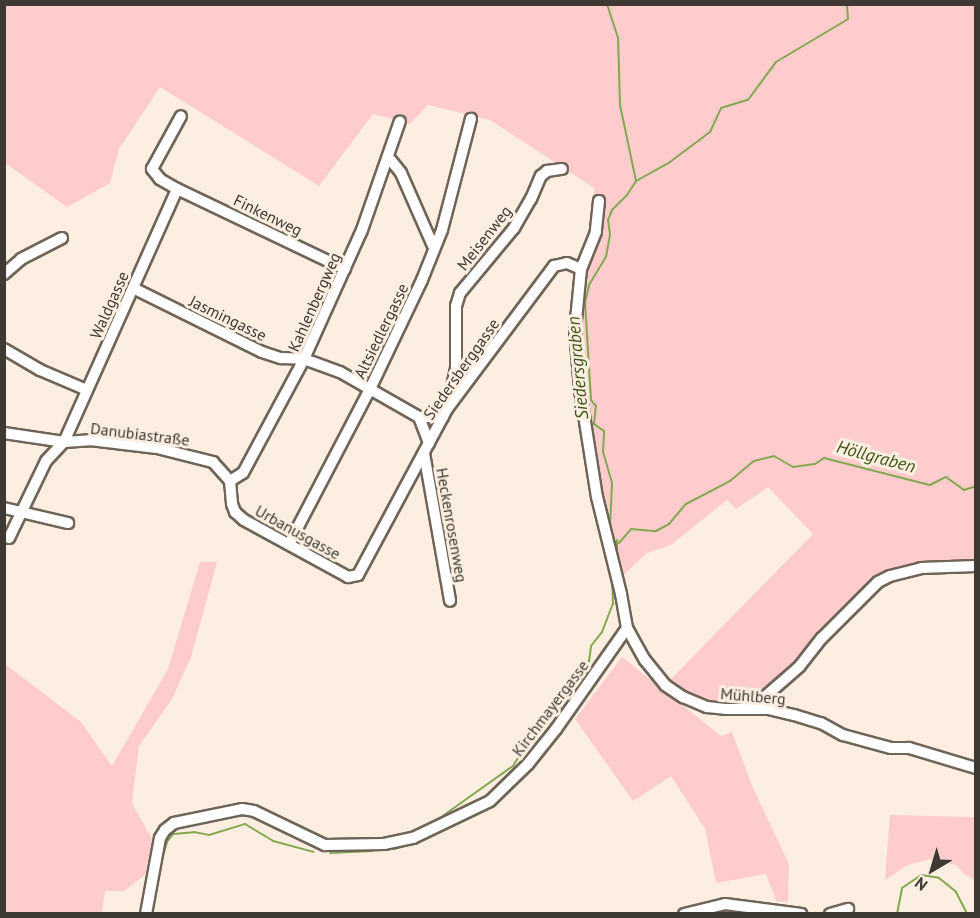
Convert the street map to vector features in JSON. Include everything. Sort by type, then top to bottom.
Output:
[{"type":"street","points":[[177,189],[160,179],[152,169],[181,116]]},
{"type":"street","name":"Altsiedlergasse","points":[[289,544],[370,390],[422,280],[442,230],[471,119]]},
{"type":"street","name":"Kahlenbergweg","points":[[230,481],[243,473],[304,359],[345,269],[389,158],[400,121]]},
{"type":"street","points":[[389,158],[401,173],[435,248]]},
{"type":"street","name":"Meisenweg","points":[[445,413],[456,369],[456,306],[460,293],[514,228],[541,176],[548,171],[562,169]]},
{"type":"street","name":"Finkenweg","points":[[177,189],[345,269]]},
{"type":"street","name":"Waldgasse","points":[[9,538],[46,461],[64,442],[177,189]]},
{"type":"street","points":[[599,201],[596,232],[580,269],[575,330],[580,390],[597,497],[627,628]]},
{"type":"street","points":[[4,274],[21,259],[62,238]]},
{"type":"street","name":"Siedersberggasse","points":[[348,577],[358,575],[445,413],[554,266],[567,263],[580,269]]},
{"type":"street","name":"Jasmingasse","points":[[133,288],[262,352],[281,358],[304,359],[340,372],[419,417],[445,413]]},
{"type":"street","points":[[4,349],[40,370],[87,390]]},
{"type":"street","name":"Heckenrosenweg","points":[[419,417],[427,448],[450,602]]},
{"type":"street","name":"Danubiastraße","points":[[4,433],[64,442],[100,441],[202,457],[213,462],[230,481]]},
{"type":"street","name":"Urbanusgasse","points":[[230,481],[235,512],[244,520],[348,577]]},
{"type":"street","points":[[4,508],[68,523]]},
{"type":"street","points":[[745,708],[760,701],[799,667],[822,638],[878,582],[890,576],[921,568],[975,566]]},
{"type":"street","name":"Mühlberg","points":[[627,628],[645,660],[665,685],[683,697],[707,706],[768,709],[794,715],[821,723],[843,735],[891,748],[909,748],[975,768]]},
{"type":"street","name":"Kirchmayergasse","points":[[146,914],[160,838],[165,830],[174,824],[242,809],[254,811],[325,845],[384,844],[413,838],[490,801],[528,764],[556,729],[627,628]]},
{"type":"street","points":[[684,914],[725,904],[801,914]]},
{"type":"street","points":[[830,914],[848,909]]},
{"type":"shaded area","points":[[4,5],[975,5],[975,566],[890,576],[760,701],[725,709],[665,685],[813,534],[768,487],[736,509],[727,500],[671,545],[647,553],[619,579],[593,470],[576,332],[583,271],[594,232],[594,188],[490,120],[428,105],[410,124],[373,114],[319,186],[160,87],[119,149],[110,183],[67,207],[5,163]]},
{"type":"shaded area","points":[[200,562],[217,562],[191,657],[172,699],[139,746],[132,803],[152,839],[145,875],[124,891],[105,891],[102,913],[5,913],[5,664],[81,722],[112,766],[168,669]]},
{"type":"shaded area","points":[[622,657],[721,736],[732,732],[753,788],[789,864],[788,902],[776,901],[766,874],[716,883],[705,829],[671,776],[633,801],[575,719]]},
{"type":"shaded area","points":[[890,815],[975,817],[975,880],[964,874],[956,865],[930,859],[908,865],[885,880]]},
{"type":"waterway","points":[[607,4],[618,37],[620,105],[636,181]]},
{"type":"waterway","name":"Siedersgraben","points":[[610,527],[612,483],[603,452],[604,431],[594,424],[596,406],[591,400],[585,303],[589,285],[606,257],[610,234],[608,220],[612,210],[627,195],[636,181],[670,162],[710,132],[721,108],[748,100],[776,62],[848,19],[847,4]]},
{"type":"waterway","name":"Höllgraben","points":[[619,543],[631,529],[656,531],[669,524],[686,504],[730,481],[754,461],[774,456],[793,467],[815,464],[824,458],[930,485],[946,477],[964,490],[976,486]]},
{"type":"waterway","name":"Siedersgraben","points":[[617,540],[617,561]]},
{"type":"waterway","name":"Siedersgraben","points":[[444,815],[513,766],[541,721],[554,714],[566,699],[571,680],[582,676],[589,661],[591,646],[602,632],[613,604],[612,577]]},
{"type":"waterway","name":"Siedersgraben","points":[[161,862],[167,842],[173,834],[194,832],[209,835],[245,824],[273,841],[314,852]]},
{"type":"waterway","name":"Siedersgraben","points":[[394,849],[415,843]]},
{"type":"waterway","name":"Siedersgraben","points":[[330,853],[372,851]]},
{"type":"waterway","points":[[897,914],[902,888],[921,875],[939,878],[956,892],[967,914]]}]
